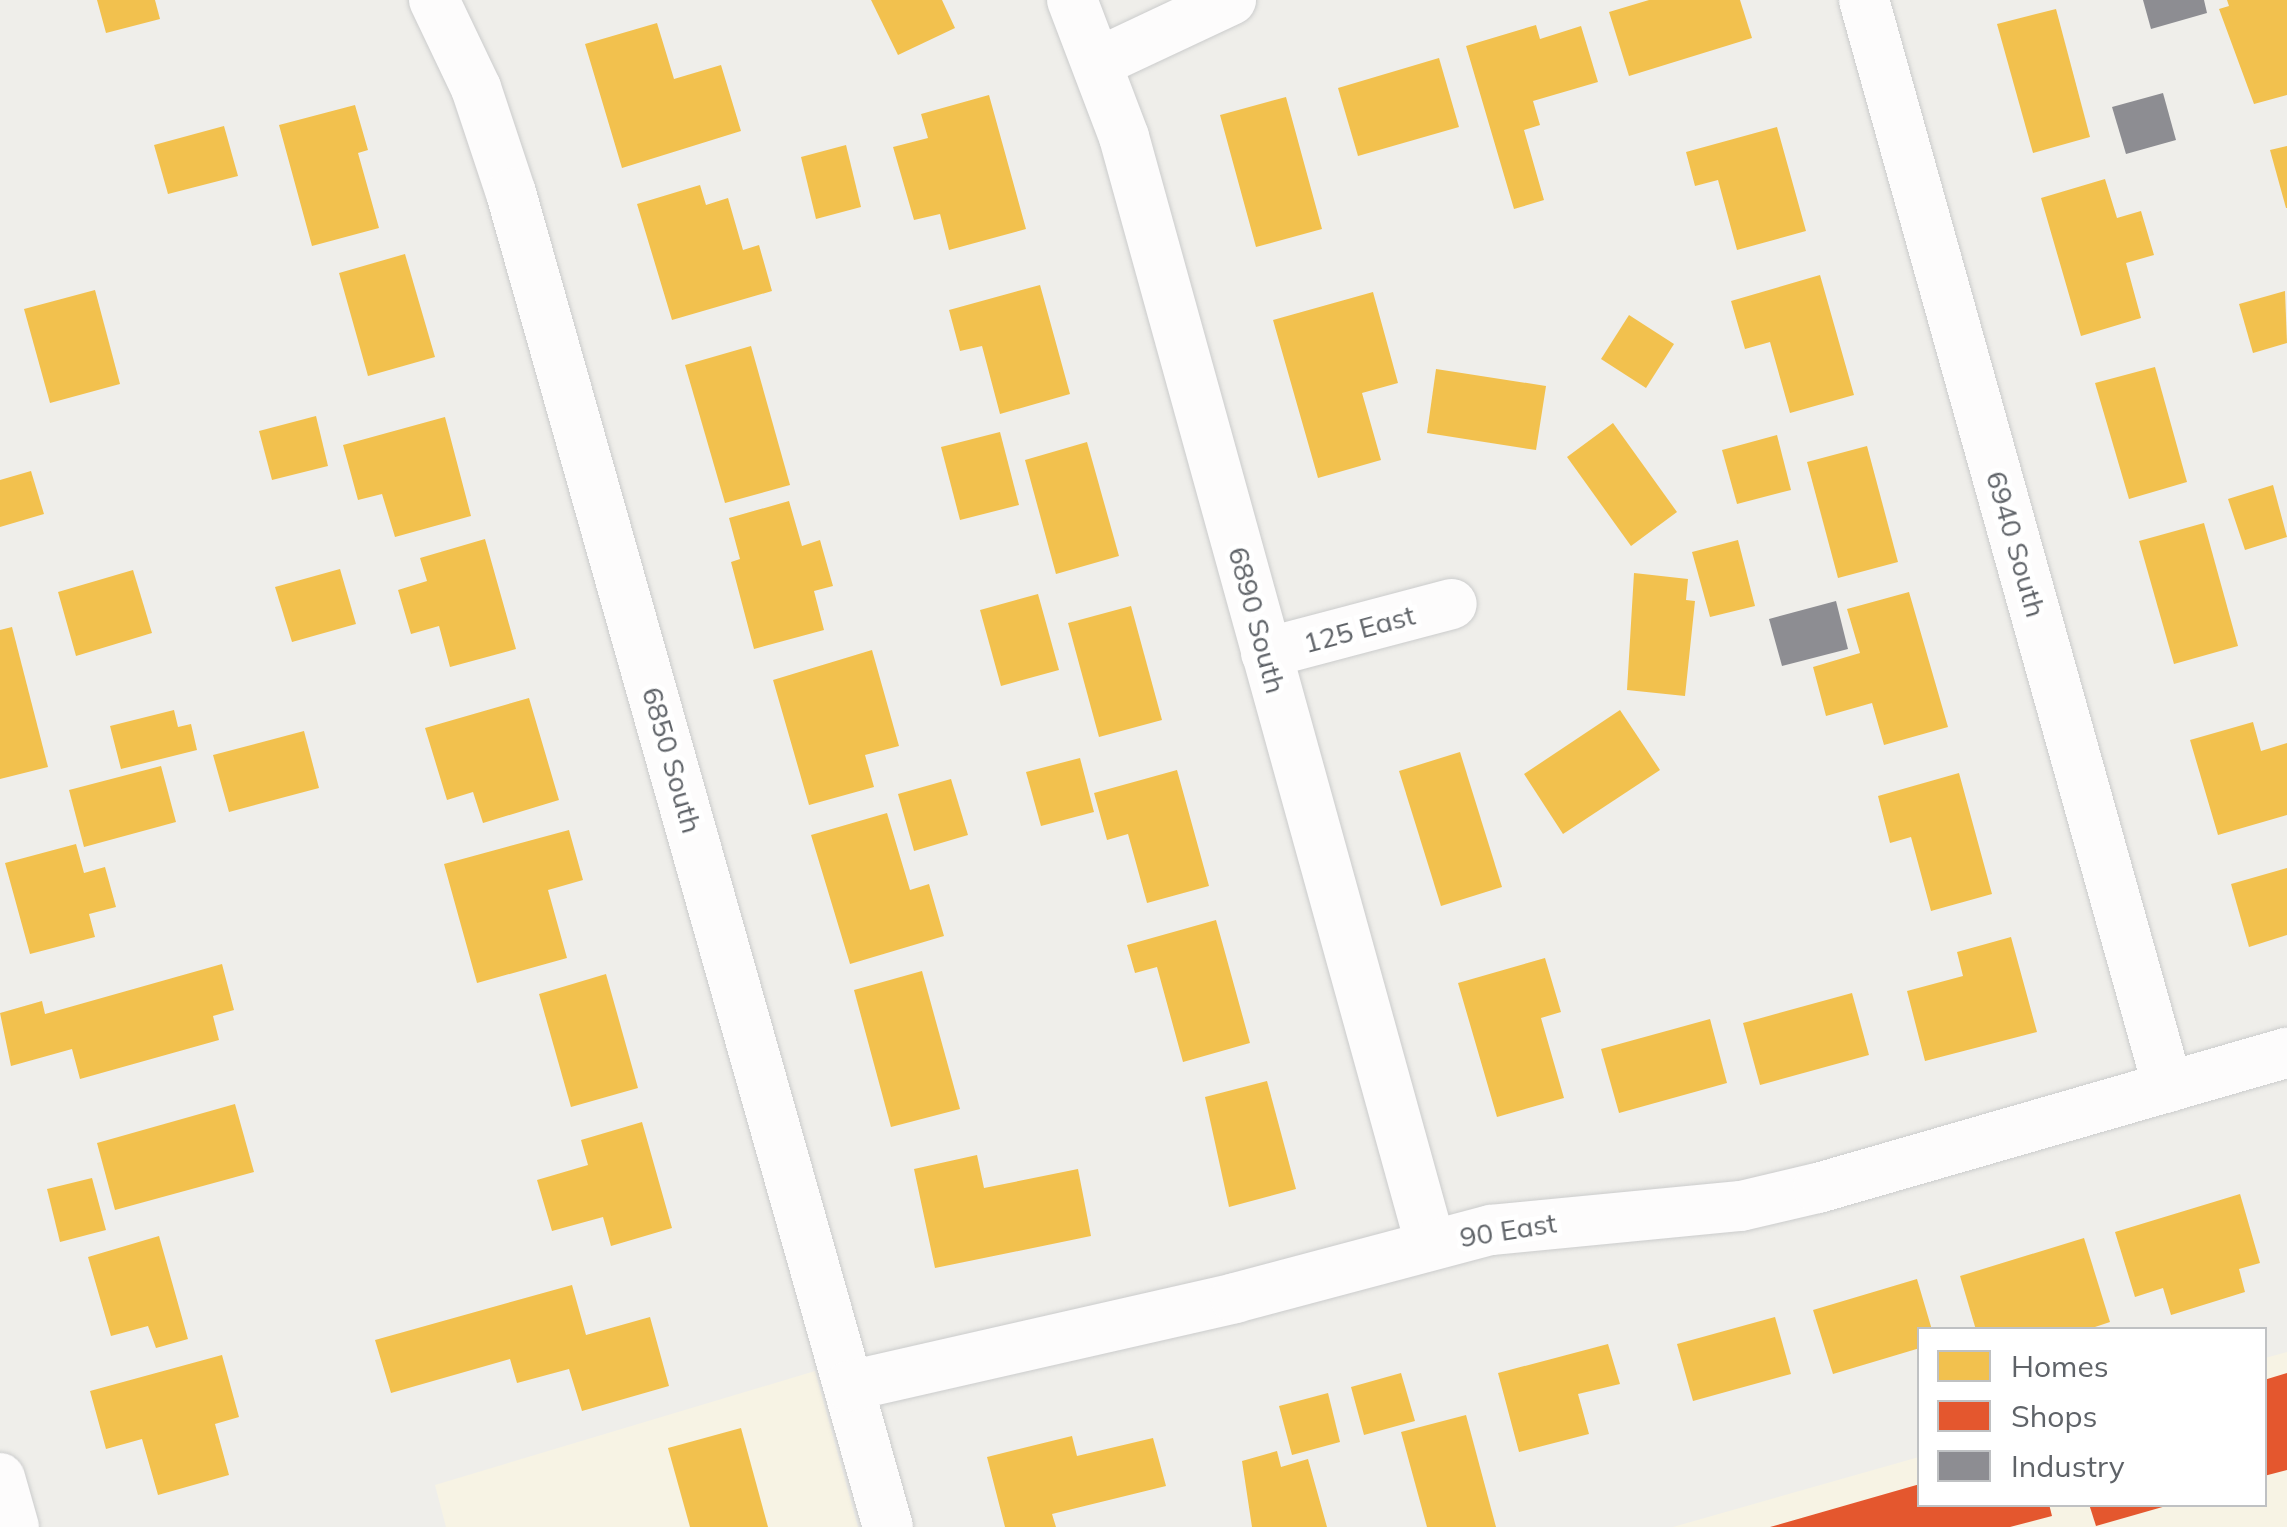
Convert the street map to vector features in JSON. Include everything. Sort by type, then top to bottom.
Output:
[{"type":"street","name":"6850 South","points":[[434,0],[476,88],[511,193],[888,1527]]},
{"type":"street","name":"6890 South","points":[[1072,0],[1099,62],[1430,1243]]},
{"type":"street","points":[[1099,62],[1230,0]]},
{"type":"street","name":"6940 South","points":[[1864,0],[2168,1088]]},
{"type":"street","name":"125 East","points":[[1266,653],[1452,604]]},
{"type":"street","name":"90 East","points":[[850,1386],[1235,1298],[1430,1243],[1548,1222],[1741,1206],[2287,1053]]},
{"type":"street","points":[[0,1478],[14,1527]]},
{"type":"shaded area","points":[[2287,1352],[2287,1527],[1673,1527],[1917,1458],[1917,1507],[2267,1507],[2267,1357]]},
{"type":"shaded area","points":[[815,1371],[858,1527],[446,1527],[435,1485]]},
{"type":"building: Homes","points":[[97,0],[155,0],[160,19],[106,33]]},
{"type":"building: Homes","points":[[871,0],[942,0],[955,28],[898,55]]},
{"type":"building: Homes","points":[[1649,0],[1740,0],[1752,38],[1629,76],[1609,12]]},
{"type":"building: Homes","points":[[2227,0],[2287,0],[2287,95],[2254,104],[2219,9],[2229,6]]},
{"type":"building: Homes","points":[[2056,9],[2090,137],[2033,153],[1997,24]]},
{"type":"building: Homes","points":[[657,23],[674,79],[721,65],[741,131],[622,168],[585,44]]},
{"type":"building: Homes","points":[[1536,25],[1540,39],[1581,26],[1598,82],[1533,101],[1540,125],[1524,130],[1544,200],[1514,209],[1466,46]]},
{"type":"building: Homes","points":[[1439,58],[1459,127],[1358,156],[1338,88]]},
{"type":"building: Homes","points":[[989,95],[1026,229],[949,250],[940,214],[914,220],[893,147],[928,138],[921,114]]},
{"type":"building: Homes","points":[[1286,97],[1322,229],[1256,247],[1220,115]]},
{"type":"building: Homes","points":[[355,105],[368,150],[358,153],[379,228],[312,246],[279,125]]},
{"type":"building: Homes","points":[[224,126],[238,176],[168,194],[154,145]]},
{"type":"building: Homes","points":[[1777,127],[1806,231],[1737,250],[1718,180],[1695,186],[1686,152]]},
{"type":"building: Homes","points":[[846,145],[861,207],[816,219],[801,157]]},
{"type":"building: Homes","points":[[2287,146],[2287,208],[2286,208],[2270,150]]},
{"type":"building: Homes","points":[[2105,179],[2117,218],[2141,211],[2154,255],[2126,263],[2141,318],[2081,336],[2041,198]]},
{"type":"building: Homes","points":[[700,185],[706,205],[728,198],[743,250],[759,245],[772,291],[672,320],[637,204]]},
{"type":"building: Homes","points":[[405,254],[435,357],[368,376],[339,273]]},
{"type":"building: Homes","points":[[1820,275],[1854,395],[1790,413],[1770,342],[1745,349],[1731,301]]},
{"type":"building: Homes","points":[[1040,285],[1070,394],[1000,414],[982,346],[960,351],[949,310]]},
{"type":"building: Homes","points":[[95,290],[120,384],[50,403],[24,309]]},
{"type":"building: Homes","points":[[2285,291],[2287,343],[2253,353],[2239,304]]},
{"type":"building: Homes","points":[[1373,292],[1398,383],[1362,393],[1381,460],[1318,478],[1273,320]]},
{"type":"building: Homes","points":[[1629,315],[1674,344],[1646,388],[1601,359]]},
{"type":"building: Homes","points":[[751,346],[790,485],[725,503],[685,365]]},
{"type":"building: Homes","points":[[2155,367],[2187,482],[2129,499],[2095,383]]},
{"type":"building: Homes","points":[[1436,369],[1546,386],[1536,450],[1427,433]]},
{"type":"building: Homes","points":[[316,416],[328,466],[272,480],[259,431]]},
{"type":"building: Homes","points":[[445,417],[471,516],[395,537],[382,494],[358,500],[343,445]]},
{"type":"building: Homes","points":[[1613,423],[1677,512],[1631,546],[1567,457]]},
{"type":"building: Homes","points":[[1000,432],[1019,505],[960,520],[941,447]]},
{"type":"building: Homes","points":[[1777,435],[1791,490],[1737,504],[1722,450]]},
{"type":"building: Homes","points":[[1087,442],[1119,556],[1056,574],[1025,460]]},
{"type":"building: Homes","points":[[1867,446],[1898,562],[1838,578],[1807,462]]},
{"type":"building: Homes","points":[[31,471],[44,514],[0,527],[0,480]]},
{"type":"building: Homes","points":[[2273,485],[2287,537],[2245,550],[2228,499]]},
{"type":"building: Homes","points":[[789,501],[802,546],[820,540],[833,586],[814,591],[824,630],[754,649],[731,562],[740,559],[729,518]]},
{"type":"building: Homes","points":[[2204,523],[2238,646],[2174,664],[2139,541]]},
{"type":"building: Homes","points":[[485,539],[516,649],[450,667],[439,626],[411,634],[398,590],[427,581],[420,558]]},
{"type":"building: Homes","points":[[1738,540],[1755,606],[1710,617],[1692,552]]},
{"type":"building: Homes","points":[[340,569],[356,624],[292,642],[275,587]]},
{"type":"building: Homes","points":[[133,570],[152,633],[76,656],[58,592]]},
{"type":"building: Homes","points":[[1634,573],[1688,579],[1686,600],[1695,601],[1685,696],[1627,690]]},
{"type":"building: Homes","points":[[1909,592],[1948,727],[1884,745],[1872,703],[1826,716],[1813,667],[1860,653],[1847,609]]},
{"type":"building: Homes","points":[[1038,594],[1059,670],[1001,686],[980,610]]},
{"type":"building: Homes","points":[[1131,606],[1162,720],[1099,737],[1068,623]]},
{"type":"building: Homes","points":[[12,627],[48,767],[0,779],[0,630]]},
{"type":"building: Homes","points":[[872,650],[899,746],[865,755],[874,787],[809,805],[773,680]]},
{"type":"building: Homes","points":[[529,698],[559,800],[483,823],[473,792],[447,800],[425,728]]},
{"type":"building: Homes","points":[[174,710],[178,727],[191,724],[197,750],[121,769],[110,726]]},
{"type":"building: Homes","points":[[1620,710],[1660,770],[1563,834],[1524,774]]},
{"type":"building: Homes","points":[[2253,722],[2261,751],[2287,743],[2287,815],[2218,835],[2190,740]]},
{"type":"building: Homes","points":[[304,731],[319,788],[229,812],[213,755]]},
{"type":"building: Homes","points":[[1460,752],[1502,887],[1441,906],[1399,771]]},
{"type":"building: Homes","points":[[1080,758],[1094,812],[1041,826],[1026,772]]},
{"type":"building: Homes","points":[[161,766],[176,822],[84,847],[69,790]]},
{"type":"building: Homes","points":[[1177,770],[1209,886],[1147,903],[1128,834],[1107,840],[1094,793]]},
{"type":"building: Homes","points":[[1959,773],[1992,894],[1931,911],[1911,837],[1890,843],[1878,796]]},
{"type":"building: Homes","points":[[951,779],[968,835],[914,851],[898,794]]},
{"type":"building: Homes","points":[[887,813],[910,890],[929,884],[944,936],[850,964],[811,835]]},
{"type":"building: Homes","points":[[569,830],[583,880],[548,890],[567,958],[477,983],[444,864]]},
{"type":"building: Homes","points":[[76,844],[84,873],[105,867],[116,907],[89,914],[95,937],[30,954],[5,863]]},
{"type":"building: Homes","points":[[2287,868],[2287,935],[2249,947],[2231,884]]},
{"type":"building: Homes","points":[[1216,920],[1250,1043],[1183,1062],[1157,967],[1135,973],[1127,945]]},
{"type":"building: Homes","points":[[2011,937],[2037,1032],[1925,1061],[1907,991],[1963,976],[1957,952]]},
{"type":"building: Homes","points":[[1545,958],[1561,1012],[1541,1018],[1564,1098],[1497,1117],[1458,983]]},
{"type":"building: Homes","points":[[222,964],[234,1010],[213,1016],[219,1040],[80,1079],[72,1049],[11,1066],[0,1013],[42,1001],[45,1014]]},
{"type":"building: Homes","points":[[922,971],[960,1109],[891,1127],[854,990]]},
{"type":"building: Homes","points":[[606,974],[638,1088],[571,1107],[539,994]]},
{"type":"building: Homes","points":[[1852,993],[1869,1055],[1760,1085],[1743,1023]]},
{"type":"building: Homes","points":[[1710,1019],[1727,1083],[1619,1113],[1601,1049]]},
{"type":"building: Homes","points":[[1267,1081],[1296,1189],[1229,1207],[1205,1097]]},
{"type":"building: Homes","points":[[235,1104],[254,1172],[115,1210],[97,1143]]},
{"type":"building: Homes","points":[[642,1122],[672,1228],[611,1246],[603,1217],[552,1231],[537,1180],[588,1165],[581,1140]]},
{"type":"building: Homes","points":[[977,1155],[984,1188],[1078,1169],[1091,1236],[935,1268],[914,1169]]},
{"type":"building: Homes","points":[[92,1178],[106,1230],[60,1242],[47,1189]]},
{"type":"building: Homes","points":[[2240,1194],[2260,1263],[2239,1269],[2245,1292],[2171,1315],[2163,1288],[2135,1297],[2115,1232]]},
{"type":"building: Homes","points":[[159,1236],[188,1339],[156,1348],[148,1326],[111,1336],[88,1257]]},
{"type":"building: Homes","points":[[2084,1238],[2110,1322],[2095,1327],[1975,1327],[1960,1276]]},
{"type":"building: Homes","points":[[1917,1279],[1931,1327],[1917,1327],[1917,1349],[1833,1374],[1813,1310]]},
{"type":"building: Homes","points":[[572,1285],[586,1335],[650,1317],[669,1386],[582,1411],[569,1369],[517,1383],[510,1359],[391,1393],[375,1340]]},
{"type":"building: Homes","points":[[1775,1317],[1791,1374],[1693,1401],[1677,1344]]},
{"type":"building: Homes","points":[[1608,1344],[1620,1384],[1578,1394],[1589,1434],[1519,1452],[1498,1373]]},
{"type":"building: Homes","points":[[222,1355],[239,1417],[215,1424],[229,1475],[158,1495],[142,1439],[106,1449],[90,1391]]},
{"type":"building: Homes","points":[[1401,1373],[1415,1421],[1364,1435],[1351,1387]]},
{"type":"building: Homes","points":[[1328,1393],[1340,1442],[1292,1455],[1279,1406]]},
{"type":"building: Homes","points":[[1466,1415],[1496,1527],[1427,1527],[1401,1432]]},
{"type":"building: Homes","points":[[741,1428],[768,1527],[690,1527],[668,1448]]},
{"type":"building: Homes","points":[[1072,1436],[1077,1456],[1153,1438],[1166,1486],[1052,1514],[1056,1527],[1005,1527],[987,1457]]},
{"type":"building: Homes","points":[[1277,1451],[1281,1467],[1308,1459],[1327,1527],[1252,1527],[1242,1461]]},
{"type":"building: Shops","points":[[2287,1373],[2287,1470],[2267,1475],[2267,1379]]},
{"type":"building: Shops","points":[[1917,1485],[1917,1507],[2050,1507],[2052,1516],[2010,1527],[1770,1527]]},
{"type":"building: Shops","points":[[2090,1507],[2162,1507],[2096,1526]]},
{"type":"building: Industry","points":[[2143,0],[2204,0],[2207,13],[2151,29]]},
{"type":"building: Industry","points":[[2163,93],[2176,140],[2126,154],[2112,107]]},
{"type":"building: Industry","points":[[1836,601],[1848,649],[1782,666],[1769,619]]}]
